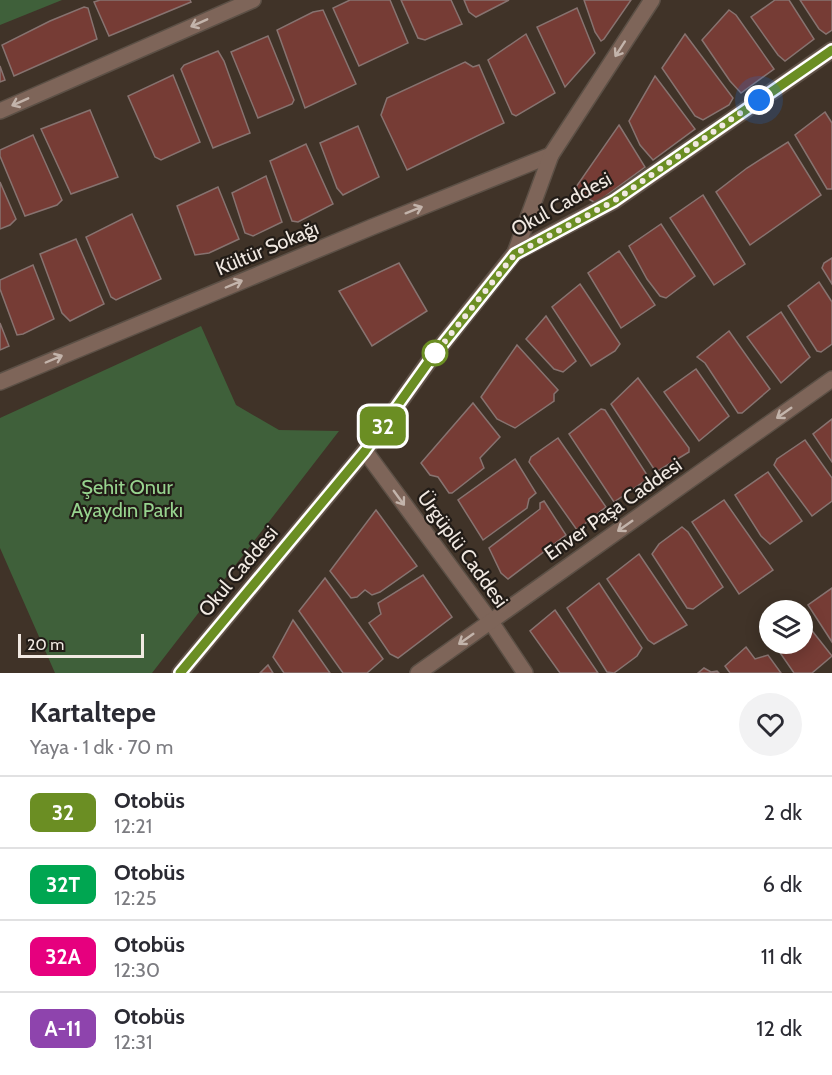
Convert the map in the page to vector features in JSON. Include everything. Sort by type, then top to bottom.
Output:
[{"type":"street","points":[[0,111],[253,0]]},
{"type":"street","points":[[515,254],[551,155],[652,0]]},
{"type":"street","name":"Okul Caddesi","points":[[180,673],[365,451],[430,360],[515,254],[614,201],[832,50]]},
{"type":"street","name":"Kültür Sokağı","points":[[0,382],[551,155]]},
{"type":"street","name":"Enver Paşa Caddesi","points":[[418,673],[832,379]]},
{"type":"street","name":"Ürgüplü Caddesi","points":[[365,451],[491,622],[525,673]]},
{"type":"green space","points":[[0,0],[62,0],[0,25]]},
{"type":"green space","name":"Şehit Onur Ayaydın Parkı","points":[[201,326],[236,405],[279,430],[339,431],[152,673],[55,673],[0,548],[0,418]]},
{"type":"building","points":[[100,0],[190,0],[191,2],[109,36],[94,2]]},
{"type":"building","points":[[350,0],[390,0],[408,43],[359,66],[333,8]]},
{"type":"building","points":[[401,0],[451,0],[462,24],[425,40],[418,38]]},
{"type":"building","points":[[464,0],[509,0],[476,17],[469,12]]},
{"type":"building","points":[[584,0],[631,0],[601,41],[595,32]]},
{"type":"building","points":[[775,0],[789,0],[814,39],[785,61],[778,55],[751,17]]},
{"type":"building","points":[[800,0],[832,0],[832,30],[826,34],[819,29]]},
{"type":"building","points":[[84,7],[88,8],[97,39],[14,76],[2,45]]},
{"type":"building","points":[[577,8],[595,53],[565,87],[537,27]]},
{"type":"building","points":[[323,10],[356,84],[305,108],[277,30],[313,12]]},
{"type":"building","points":[[729,10],[736,15],[774,69],[741,93],[702,40]]},
{"type":"building","points":[[526,34],[555,93],[516,116],[512,114],[488,60]]},
{"type":"building","points":[[685,34],[733,98],[729,105],[703,120],[695,116],[662,68]]},
{"type":"building","points":[[268,36],[294,100],[292,104],[258,118],[231,52]]},
{"type":"building","points":[[218,51],[224,61],[250,133],[213,148],[181,69],[184,65]]},
{"type":"building","points":[[465,62],[473,67],[479,65],[504,123],[407,170],[381,115],[387,98]]},
{"type":"building","points":[[0,66],[5,80],[0,82]]},
{"type":"building","points":[[173,75],[200,142],[161,160],[155,157],[128,96]]},
{"type":"building","points":[[655,76],[695,129],[653,160],[640,145],[629,121]]},
{"type":"building","points":[[90,110],[118,177],[71,194],[41,129]]},
{"type":"building","points":[[825,112],[832,123],[832,189],[827,189],[795,135]]},
{"type":"building","points":[[619,125],[645,167],[596,203],[579,194],[576,187]]},
{"type":"building","points":[[358,126],[379,177],[343,195],[337,188],[320,143]]},
{"type":"building","points":[[33,135],[62,200],[57,205],[25,216],[0,156],[0,150]]},
{"type":"building","points":[[788,142],[821,195],[750,245],[716,192],[747,168]]},
{"type":"building","points":[[306,144],[333,204],[298,222],[292,221],[270,161]]},
{"type":"building","points":[[266,176],[282,222],[253,236],[245,233],[232,193]]},
{"type":"building","points":[[0,182],[16,219],[10,225],[0,229]]},
{"type":"building","points":[[218,187],[239,239],[209,253],[195,255],[177,206]]},
{"type":"building","points":[[703,195],[745,264],[714,285],[670,218]]},
{"type":"building","points":[[132,214],[161,279],[116,300],[111,297],[86,237]]},
{"type":"building","points":[[661,224],[695,276],[666,298],[660,296],[647,279],[629,246]]},
{"type":"building","points":[[76,239],[104,304],[70,321],[62,313],[40,254]]},
{"type":"building","points":[[619,251],[655,305],[621,328],[588,273]]},
{"type":"building","points":[[832,258],[832,284],[822,268],[824,263]]},
{"type":"building","points":[[399,263],[427,311],[372,346],[339,291]]},
{"type":"building","points":[[33,265],[54,319],[17,335],[0,289],[0,280]]},
{"type":"building","points":[[819,282],[832,302],[832,344],[821,352],[817,351],[788,306]]},
{"type":"building","points":[[580,284],[620,344],[615,351],[591,366],[552,307]]},
{"type":"building","points":[[781,312],[810,357],[781,383],[747,337]]},
{"type":"building","points":[[546,316],[576,361],[563,372],[554,369],[526,339]]},
{"type":"building","points":[[0,323],[9,346],[0,350]]},
{"type":"building","points":[[729,331],[770,389],[742,413],[738,413],[705,363],[697,357]]},
{"type":"building","points":[[517,345],[558,390],[554,394],[554,401],[515,428],[497,419],[481,397]]},
{"type":"building","points":[[696,369],[729,416],[699,441],[664,392]]},
{"type":"building","points":[[638,378],[689,448],[689,452],[656,472],[611,404]]},
{"type":"building","points":[[473,403],[500,437],[480,458],[484,468],[449,493],[438,477],[430,475],[421,463]]},
{"type":"building","points":[[601,409],[605,410],[649,478],[614,502],[569,434]]},
{"type":"building","points":[[832,419],[832,462],[813,434]]},
{"type":"building","points":[[558,438],[606,507],[577,530],[529,462],[531,457]]},
{"type":"building","points":[[805,440],[832,478],[832,501],[812,516],[774,465],[777,459]]},
{"type":"building","points":[[515,459],[536,493],[529,499],[527,508],[483,540],[458,500]]},
{"type":"building","points":[[768,472],[802,521],[770,544],[761,536],[735,495]]},
{"type":"building","points":[[724,500],[773,570],[739,594],[692,522]]},
{"type":"building","points":[[544,501],[566,535],[508,579],[501,573],[489,548],[540,509],[540,503]]},
{"type":"building","points":[[376,510],[417,566],[380,592],[372,595],[365,590],[357,597],[351,598],[330,571]]},
{"type":"building","points":[[682,527],[688,532],[723,587],[693,609],[687,608],[652,554],[659,544]]},
{"type":"building","points":[[639,554],[687,625],[654,644],[648,640],[607,579]]},
{"type":"building","points":[[423,575],[452,617],[398,658],[390,654],[369,623],[381,614],[378,603]]},
{"type":"building","points":[[325,578],[383,659],[367,673],[343,673],[299,611]]},
{"type":"building","points":[[599,583],[642,648],[637,656],[614,673],[607,672],[567,608]]},
{"type":"building","points":[[832,588],[832,642],[813,613],[813,601]]},
{"type":"building","points":[[555,610],[598,673],[560,673],[530,631]]},
{"type":"building","points":[[293,620],[330,673],[284,673],[273,657]]},
{"type":"building","points":[[813,632],[832,656],[812,673],[794,673],[781,654],[813,654]]},
{"type":"building","points":[[746,647],[755,659],[768,655],[781,673],[730,673],[725,666]]},
{"type":"building","points":[[268,665],[273,673],[260,673]]},
{"type":"building","points":[[704,668],[711,672],[719,673],[698,673]]},
{"type":"bus line","name":"32","points":[[180,673],[365,451],[430,360],[515,254],[614,201],[832,50]]},
{"type":"route","points":[[435,353],[430,360],[515,254],[614,201],[759,100]]}]
